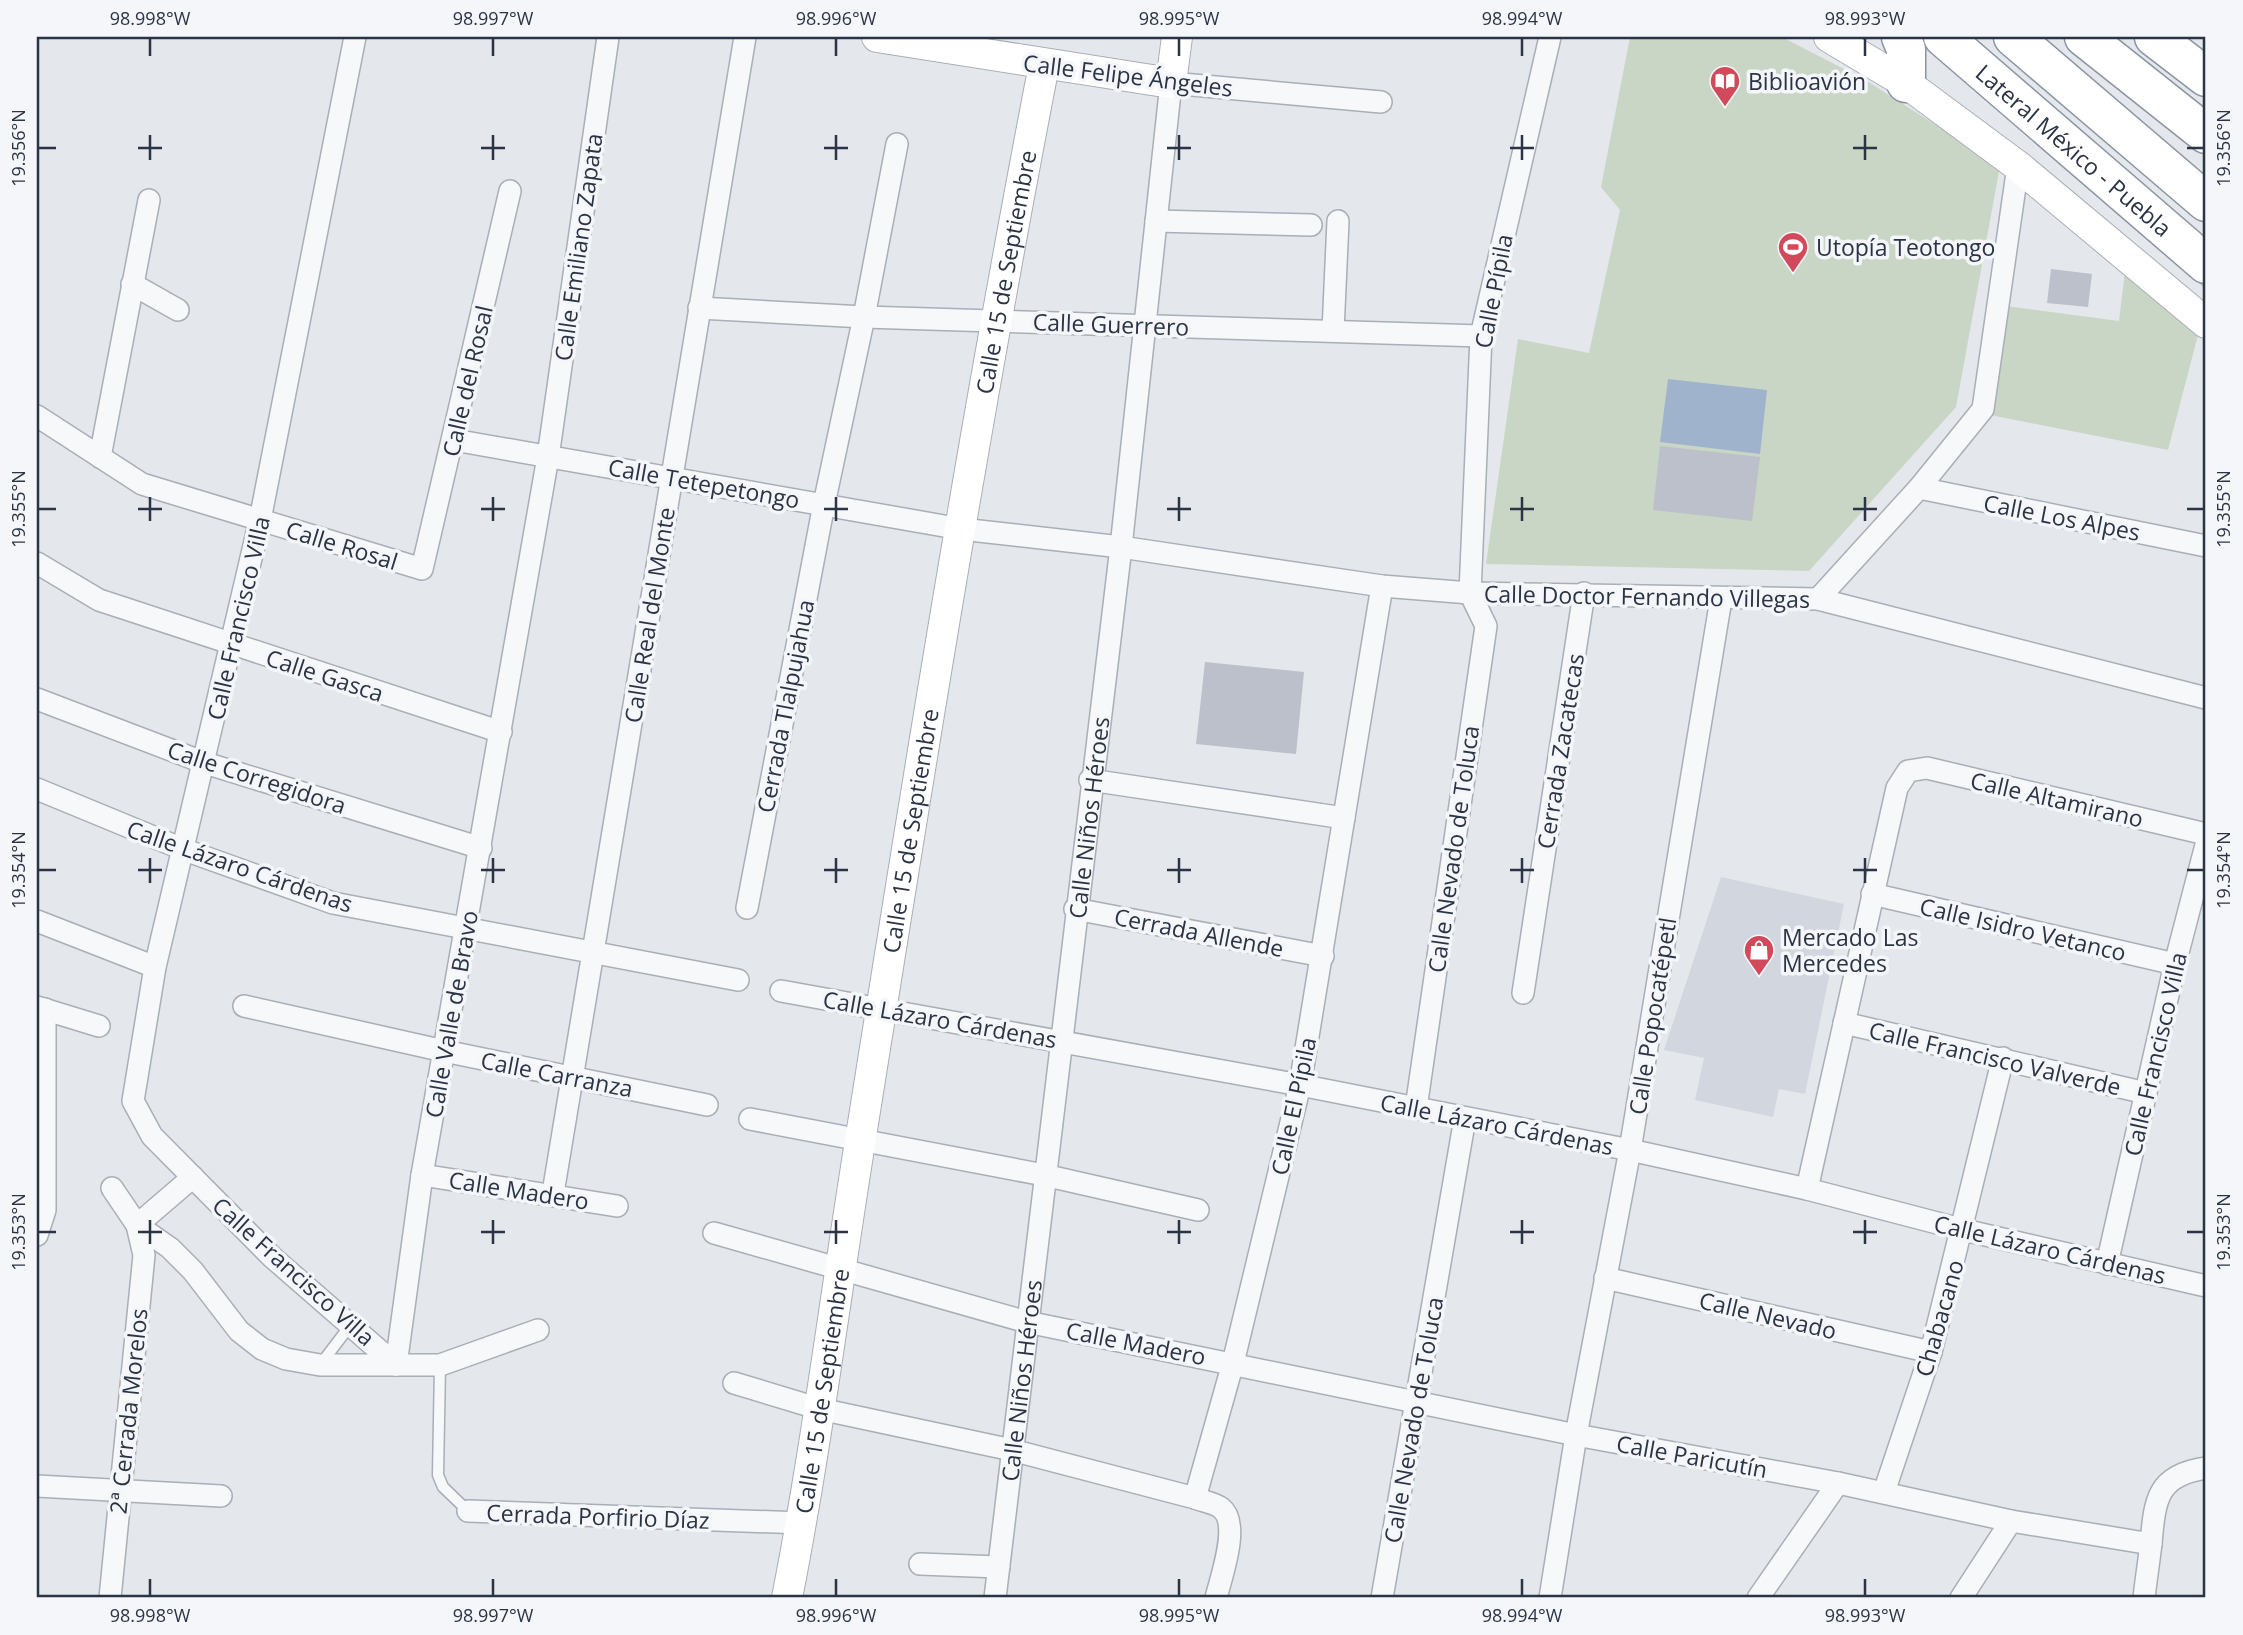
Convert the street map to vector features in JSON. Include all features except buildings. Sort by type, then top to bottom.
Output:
[{"type":"highway","points":[[1901,37],[1906,49],[1906,83]]},
{"type":"highway","name":"Lateral México - Puebla","points":[[1942,37],[2200,295]]},
{"type":"highway","points":[[2013,37],[2206,202]]},
{"type":"highway","points":[[2084,37],[2206,134]]},
{"type":"highway","points":[[2154,37],[2206,77]]},
{"type":"street","name":"Calle Francisco Villa","points":[[355,37],[260,520],[185,850],[155,967],[133,1101],[152,1136],[272,1257],[352,1323],[396,1365]]},
{"type":"street","name":"Calle Emiliano Zapata","points":[[548,457],[608,37]]},
{"type":"street","name":"Calle Real del Monte","points":[[553,1194],[575,1077],[745,37]]},
{"type":"street","name":"Calle Felipe Ángeles","points":[[877,37],[1171,83],[1381,102]]},
{"type":"street","name":"Calle Niños Héroes","points":[[995,1598],[1090,780],[1121,547],[1177,37]]},
{"type":"street","name":"Calle Pípila","points":[[1470,593],[1481,336],[1550,37]]},
{"type":"street","points":[[1829,37],[1906,83],[2200,295]]},
{"type":"street","name":"Calle 15 de Septiembre","points":[[787,1598],[802,1523],[881,1008],[995,320],[1044,65]]},
{"type":"street","points":[[864,317],[897,144]]},
{"type":"street","points":[[1818,599],[1919,488],[1983,409],[2018,166]]},
{"type":"street","name":"Calle del Rosal","points":[[422,569],[510,191]]},
{"type":"street","points":[[100,457],[149,200]]},
{"type":"street","points":[[1156,221],[1311,225]]},
{"type":"street","points":[[1333,331],[1338,221]]},
{"type":"street","points":[[132,284],[178,310]]},
{"type":"street","name":"Calle Guerrero","points":[[699,308],[864,317],[1481,336]]},
{"type":"street","name":"Cerrada Tlalpujahua","points":[[747,908],[824,504],[864,317]]},
{"type":"street","name":"Calle Rosal","points":[[37,416],[142,484],[422,569]]},
{"type":"street","name":"Calle Tetepetongo","points":[[454,440],[961,528],[1121,547]]},
{"type":"street","name":"Calle Valle de Bravo","points":[[396,1365],[422,1175],[548,457]]},
{"type":"street","name":"Calle Los Alpes","points":[[1919,488],[2206,546]]},
{"type":"street","name":"Calle Doctor Fernando Villegas","points":[[1121,547],[1382,586],[1470,593],[1818,599],[2206,698]]},
{"type":"street","name":"Calle Gasca","points":[[37,563],[99,600],[232,646],[501,732]]},
{"type":"street","name":"Calle El Pípila","points":[[1195,1498],[1233,1363],[1300,1085],[1382,586]]},
{"type":"street","name":"Calle Nevado de Toluca","points":[[1416,1108],[1486,626],[1470,593]]},
{"type":"street","name":"Cerrada Zacatecas","points":[[1523,993],[1584,593]]},
{"type":"street","name":"Calle Popocatépetl","points":[[1550,1598],[1576,1435],[1630,1150],[1721,599]]},
{"type":"street","name":"Calle Corregidora","points":[[37,699],[205,763],[481,848]]},
{"type":"street","name":"Calle Altamirano","points":[[1872,894],[1897,788],[1908,771],[1927,768],[2206,834]]},
{"type":"street","points":[[1090,780],[1343,818]]},
{"type":"street","name":"Calle Lázaro Cárdenas","points":[[37,789],[185,850],[333,903],[467,926],[738,980]]},
{"type":"street","name":"Calle Francisco Villa","points":[[2107,1264],[2175,964],[2206,845]]},
{"type":"street","points":[[1807,1189],[1872,894]]},
{"type":"street","name":"Calle Isidro Vetanco","points":[[1872,894],[2175,964]]},
{"type":"street","name":"Cerrada Allende","points":[[1075,909],[1323,956]]},
{"type":"street","points":[[37,920],[155,967]]},
{"type":"street","name":"Calle Lázaro Cárdenas","points":[[781,992],[1300,1085],[1630,1150],[1807,1189],[1964,1230],[2206,1286]]},
{"type":"street","name":"Calle Carranza","points":[[244,1006],[444,1051],[707,1105]]},
{"type":"street","points":[[37,1235],[45,1210],[41,1008],[100,1026]]},
{"type":"street","name":"Calle Francisco Valverde","points":[[1844,1023],[2146,1093]]},
{"type":"street","name":"Chabacano","points":[[1884,1492],[1931,1352],[1964,1230],[2003,1058]]},
{"type":"street","name":"Calle Nevado de Toluca","points":[[1382,1598],[1465,1118]]},
{"type":"street","points":[[750,1119],[1044,1175],[1198,1210]]},
{"type":"street","name":"Calle Madero","points":[[422,1175],[617,1206]]},
{"type":"street","name":"Calle Francisco Villa","points":[[137,1224],[193,1177]]},
{"type":"street","points":[[112,1188],[137,1224],[170,1248],[193,1271],[239,1331],[262,1349],[286,1359],[320,1365],[440,1365],[538,1330]]},
{"type":"street","name":"2ª Cerrada Morelos","points":[[110,1598],[118,1491],[144,1255],[137,1224]]},
{"type":"street","name":"Calle Madero","points":[[715,1233],[1027,1322],[1233,1363]]},
{"type":"street","name":"Calle Nevado","points":[[1605,1278],[1931,1352]]},
{"type":"street","name":"Calle Paricutín","points":[[1233,1363],[1576,1435],[1884,1492],[2011,1521],[2151,1544]]},
{"type":"street","points":[[734,1383],[820,1409],[1012,1450],[1221,1507],[1230,1520],[1230,1536],[1216,1598]]},
{"type":"street","points":[[2144,1598],[2153,1510],[2159,1492],[2178,1475],[2206,1467]]},
{"type":"street","points":[[1758,1598],[1839,1483]]},
{"type":"street","points":[[37,1486],[220,1496]]},
{"type":"street","name":"Cerrada Porfirio Díaz","points":[[468,1511],[802,1523]]},
{"type":"street","points":[[1961,1598],[2011,1521]]},
{"type":"street","points":[[920,1563],[999,1567]]},
{"type":"lane","points":[[2148,37],[2206,88]]},
{"type":"lane","points":[[2171,37],[2206,68]]},
{"type":"lane","points":[[320,1365],[352,1323]]},
{"type":"lane","name":"Cerrada Porfirio Díaz","points":[[440,1365],[438,1475],[443,1487],[468,1511]]},
{"type":"shaded area","name":"Mercado Las Mercedes","points":[[1721,877],[1844,904],[1805,1094],[1779,1089],[1773,1117],[1695,1100],[1704,1058],[1664,1050]]},
{"type":"green space","name":"Utopía Teotongo","points":[[1630,37],[1782,37],[1867,81],[2000,166],[1956,407],[1809,571],[1486,564],[1518,339],[1589,353],[1620,210],[1601,187]]},
{"type":"green space","points":[[2125,271],[2199,331],[2168,450],[1990,415],[2006,306],[2119,321]]},
{"type":"water","points":[[1668,379],[1767,390],[1760,454],[1660,442]]},
{"type":"tunnel","points":[[2203,287],[2206,284]]},
{"type":"place","name":"Biblioavión","points":[[1725,108]]},
{"type":"place","name":"Utopía Teotongo","points":[[1793,274]]},
{"type":"place","name":"Mercado Las Mercedes","points":[[1759,977]]}]
